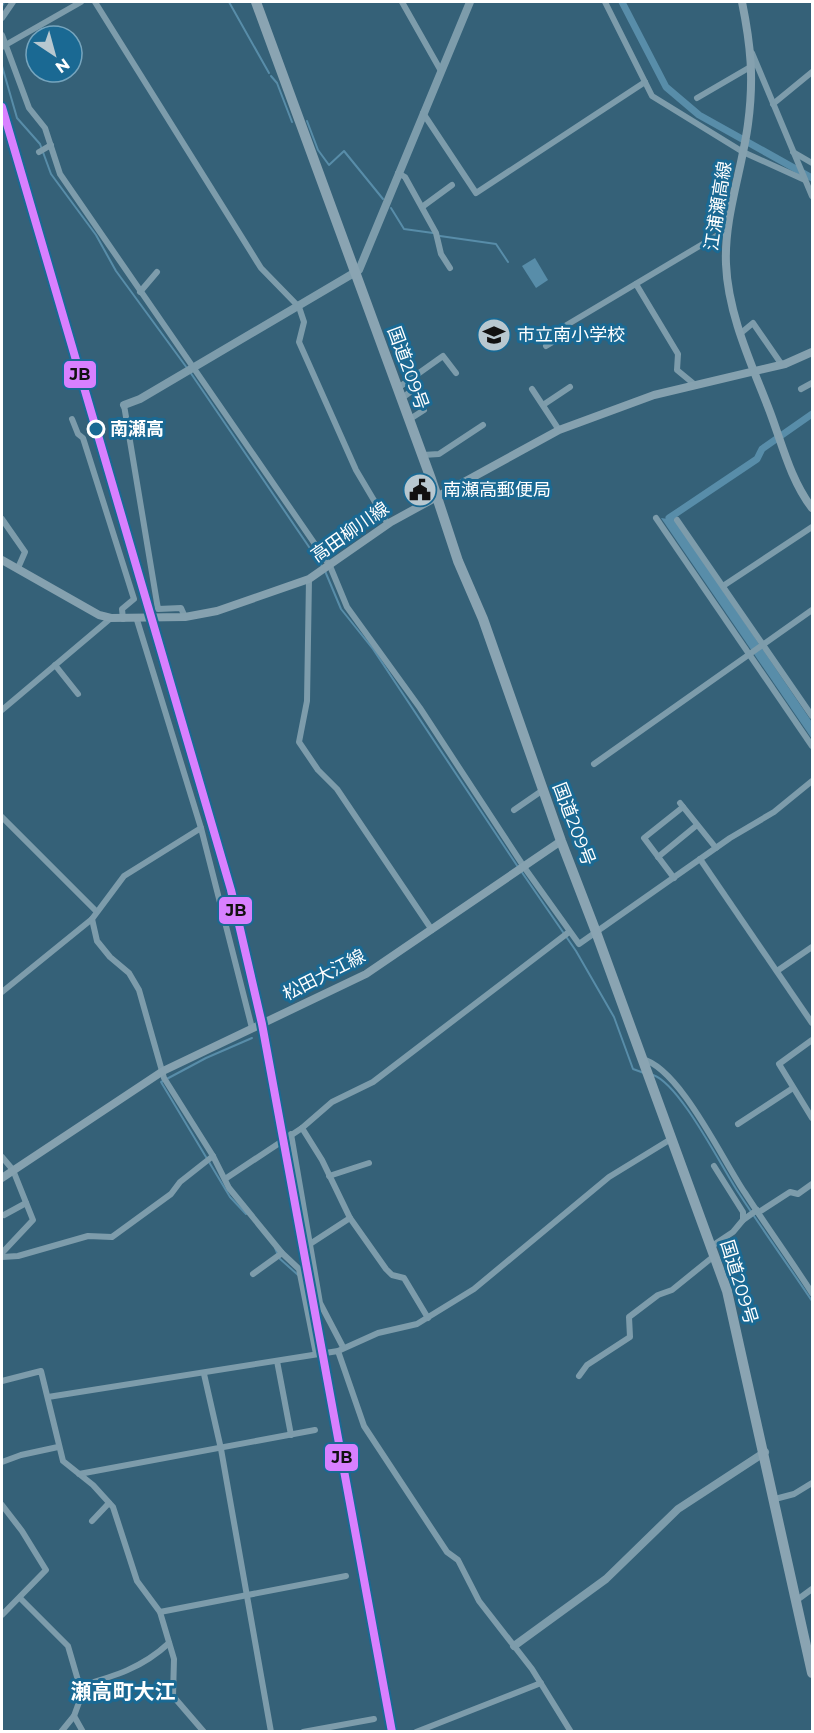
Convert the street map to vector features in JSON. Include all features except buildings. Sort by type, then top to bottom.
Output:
[{"type":"highway","name":"国道209号","points":[[256,2],[410,419],[561,841],[713,1251],[742,1349],[813,1673]]},
{"type":"main road","name":"江浦瀬高線","points":[[742,2],[753,65],[748,125],[729,229],[727,275],[741,333],[755,372],[797,483],[813,508]]},
{"type":"main road","name":"高田柳川線","points":[[2,560],[99,615],[111,618],[136,620],[185,617],[217,611],[309,579],[388,524],[559,430],[614,408],[694,384],[782,365],[813,352]]},
{"type":"main road","name":"松田大江線","points":[[2,1178],[163,1071],[349,984],[561,841]]},
{"type":"street","points":[[2,18],[13,2]]},
{"type":"street","points":[[3,48],[81,2]]},
{"type":"street","points":[[95,2],[261,268],[299,307],[304,322],[299,342],[356,470],[388,524]]},
{"type":"street","points":[[402,2],[441,71]]},
{"type":"street","points":[[185,617],[181,608],[158,609],[123,405],[140,399],[355,273],[470,2]]},
{"type":"street","points":[[605,2],[652,96],[806,183]]},
{"type":"street","points":[[2,35],[3,48],[29,108],[45,128],[60,174],[326,569],[347,607],[420,708],[566,934],[579,944],[716,848],[774,812],[813,781]]},
{"type":"street","points":[[752,52],[813,196]]},
{"type":"street","points":[[697,98],[753,65]]},
{"type":"street","points":[[773,104],[813,72]]},
{"type":"street","points":[[423,112],[476,193],[645,82]]},
{"type":"street","points":[[39,152],[50,146]]},
{"type":"street","points":[[794,154],[813,163]]},
{"type":"street","points":[[398,173],[405,177],[422,207],[436,233],[441,255],[450,268]]},
{"type":"street","points":[[422,207],[452,185]]},
{"type":"street","points":[[546,346],[568,332],[565,326],[729,229]]},
{"type":"street","points":[[140,292],[157,272]]},
{"type":"street","points":[[636,284],[678,354],[677,370],[694,384]]},
{"type":"street","points":[[741,333],[753,324],[782,365]]},
{"type":"street","points":[[400,393],[443,356],[456,373]]},
{"type":"street","points":[[801,389],[813,383]]},
{"type":"street","points":[[543,405],[570,387]]},
{"type":"street","points":[[532,389],[559,430]]},
{"type":"street","points":[[400,393],[413,390],[424,410],[410,419]]},
{"type":"street","points":[[72,419],[78,434],[83,438],[134,599],[122,609],[123,619]]},
{"type":"street","points":[[423,455],[439,454],[483,424]]},
{"type":"street","points":[[656,518],[813,746]]},
{"type":"street","points":[[2,519],[26,552],[18,568]]},
{"type":"street","points":[[678,520],[813,716]]},
{"type":"street","points":[[723,586],[813,527]]},
{"type":"street","points":[[309,579],[306,701],[299,742],[318,770],[337,789],[432,930]]},
{"type":"street","points":[[594,764],[813,610]]},
{"type":"street","points":[[2,710],[111,618]]},
{"type":"street","points":[[136,620],[201,828],[252,1028]]},
{"type":"street","points":[[55,665],[78,694]]},
{"type":"street","points":[[514,810],[543,790]]},
{"type":"street","points":[[674,878],[644,838],[681,805],[716,848]]},
{"type":"street","points":[[2,817],[96,911]]},
{"type":"street","points":[[658,857],[697,825]]},
{"type":"street","points":[[2,992],[92,919],[124,876],[201,828]]},
{"type":"street","points":[[700,859],[813,1023]]},
{"type":"street","points":[[92,919],[97,941],[104,951],[129,973],[139,990],[164,1078],[213,1156],[234,1196],[259,1222],[282,1253],[299,1269],[316,1354]]},
{"type":"street","points":[[225,1179],[302,1128],[332,1102],[359,1090],[390,1069],[566,934]]},
{"type":"street","points":[[777,971],[813,947]]},
{"type":"street","points":[[813,1040],[778,1064],[813,1118]]},
{"type":"street","points":[[644,1063],[659,1068],[688,1102],[813,1293]]},
{"type":"street","points":[[738,1124],[793,1088]]},
{"type":"street","points":[[302,1128],[350,1218],[386,1269],[392,1275],[404,1278],[428,1318]]},
{"type":"street","points":[[291,1134],[320,1303],[340,1349],[364,1426],[447,1552],[458,1560],[479,1601],[541,1683],[571,1731]]},
{"type":"street","points":[[48,1397],[204,1374],[316,1354],[340,1349],[378,1333],[411,1326],[474,1289],[609,1178],[671,1139]]},
{"type":"street","points":[[2,1255],[18,1256],[88,1236],[112,1237],[171,1194],[180,1182],[213,1156]]},
{"type":"street","points":[[2,1157],[13,1170],[33,1220],[2,1255]]},
{"type":"street","points":[[329,1176],[369,1163]]},
{"type":"street","points":[[714,1166],[743,1212],[743,1220]]},
{"type":"street","points":[[579,1376],[588,1365],[630,1337],[629,1317],[658,1295],[672,1290],[743,1220],[790,1192],[798,1194],[813,1184]]},
{"type":"street","points":[[4,1215],[26,1203]]},
{"type":"street","points":[[310,1245],[350,1218]]},
{"type":"street","points":[[253,1274],[282,1253]]},
{"type":"street","points":[[277,1361],[291,1435]]},
{"type":"street","points":[[2,1381],[41,1371],[63,1461],[109,1503],[118,1518],[137,1581],[160,1612],[174,1659],[172,1696],[204,1731]]},
{"type":"street","points":[[204,1374],[221,1449],[271,1731]]},
{"type":"street","points":[[79,1474],[315,1430]]},
{"type":"street","points":[[2,1462],[21,1455],[58,1447]]},
{"type":"street","points":[[514,1647],[614,1572],[678,1509],[765,1452]]},
{"type":"street","points":[[776,1499],[794,1494],[813,1483]]},
{"type":"street","points":[[92,1521],[109,1503]]},
{"type":"street","points":[[2,1505],[22,1531],[46,1570],[44,1575],[28,1586],[20,1598],[2,1615]]},
{"type":"street","points":[[160,1612],[346,1576]]},
{"type":"street","points":[[797,1600],[813,1589]]},
{"type":"street","points":[[20,1598],[63,1638],[68,1646],[82,1694],[74,1716],[61,1731]]},
{"type":"street","points":[[80,1686],[123,1673],[151,1660],[169,1643]]},
{"type":"street","points":[[416,1731],[541,1683]]},
{"type":"street","points":[[74,1716],[83,1731]]},
{"type":"street","points":[[303,1731],[374,1719]]},
{"type":"water","points":[[535,258],[548,280],[536,288],[522,266]]},
{"type":"water","points":[[661,518],[675,520],[812,722],[812,739]]},
{"type":"waterway","points":[[2,6],[4,2]]},
{"type":"waterway","points":[[229,2],[269,73]]},
{"type":"waterway","points":[[622,2],[666,87],[699,115],[812,178]]},
{"type":"waterway","points":[[2,66],[17,118],[40,144],[51,174],[96,235],[116,271],[187,368]]},
{"type":"waterway","points":[[271,76],[277,83],[292,122]]},
{"type":"waterway","points":[[307,121],[318,150],[329,165],[344,151],[383,199]]},
{"type":"waterway","points":[[391,208],[404,229],[433,233]]},
{"type":"waterway","points":[[440,236],[496,244],[508,262]]},
{"type":"waterway","points":[[190,372],[322,566]]},
{"type":"waterway","points":[[674,526],[669,518],[757,459],[762,449],[812,414]]},
{"type":"waterway","points":[[325,571],[341,609],[373,649],[518,867]]},
{"type":"waterway","points":[[521,871],[576,951],[614,1017],[633,1069],[644,1073]]},
{"type":"waterway","points":[[246,1214],[230,1197],[161,1082],[206,1058],[252,1038]]},
{"type":"waterway","points":[[653,1075],[664,1082],[687,1109],[738,1192],[812,1301]]},
{"type":"waterway","points":[[275,1248],[279,1258],[298,1275]]},
{"type":"transit line","name":"JB","points":[[2,107],[231,890],[262,1024],[392,1732]]},
{"type":"place","name":"市立南小学校","points":[[494,335]]},
{"type":"place","name":"南瀬高","points":[[96,429]]},
{"type":"place","name":"南瀬高郵便局","points":[[420,490]]},
{"type":"district","name":"瀬高町大江","points":[[123,1692]]}]
